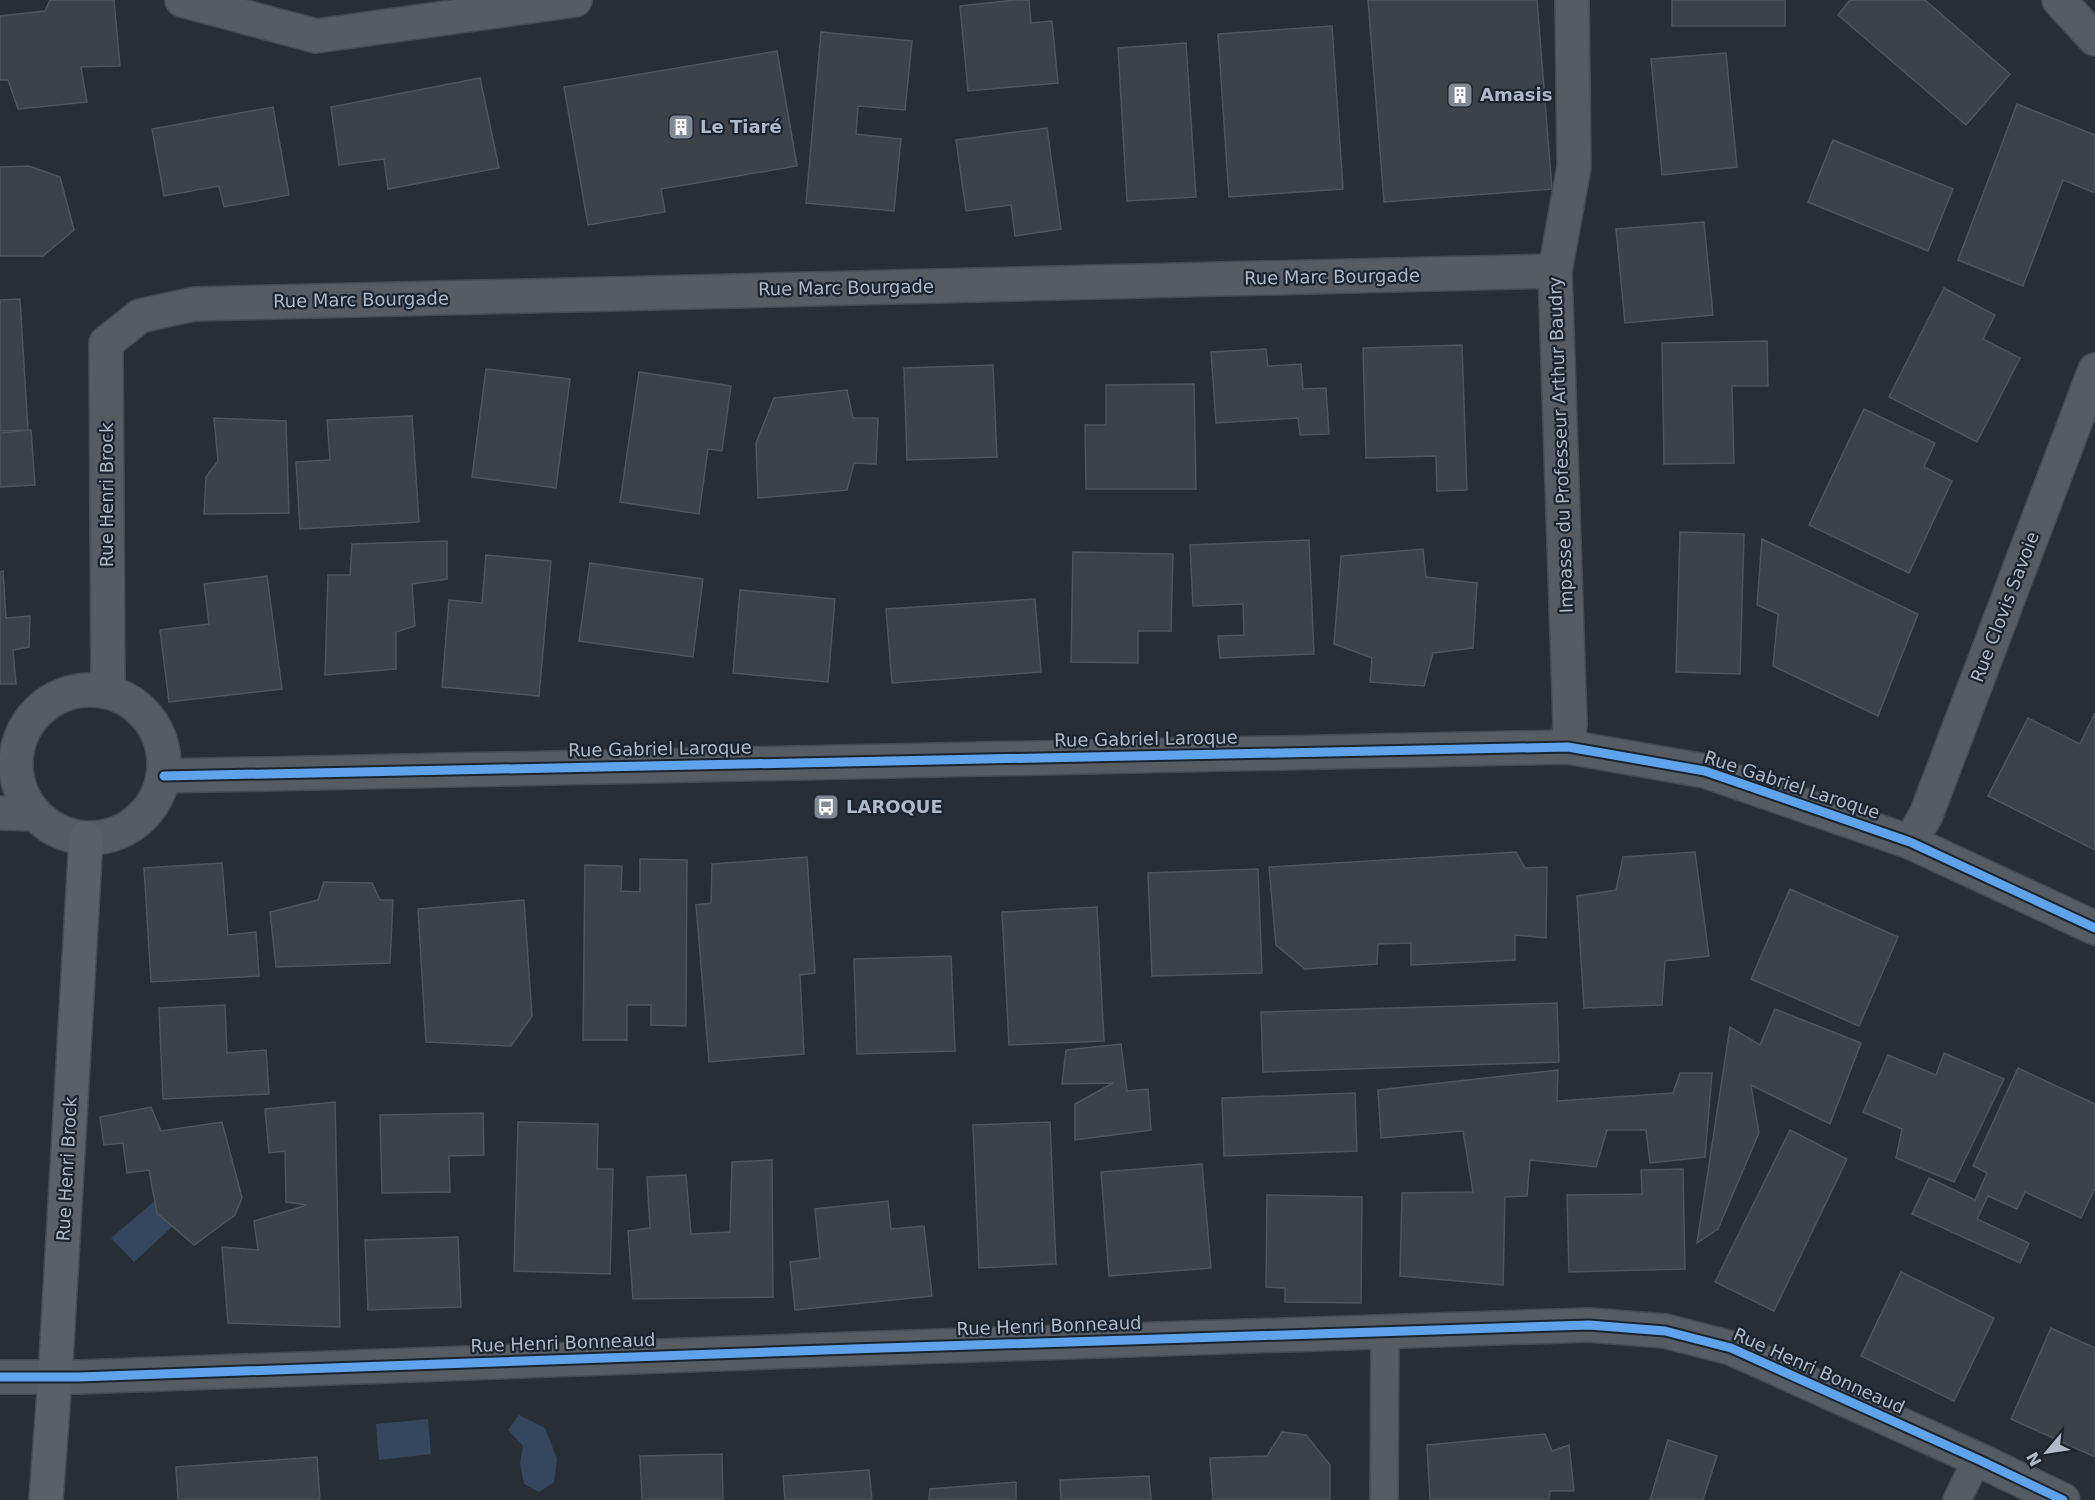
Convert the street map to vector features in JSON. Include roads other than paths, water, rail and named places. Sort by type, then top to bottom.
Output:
[{"type":"main road","name":"Rue Henri Brock","points":[[46,1500],[86,838]]},
{"type":"street","points":[[182,0],[316,36],[575,0]]},
{"type":"street","name":"Impasse du Professeur Arthur Baudry","points":[[1568,747],[1570,724],[1555,271],[1574,167],[1572,0]]},
{"type":"street","points":[[2059,0],[2095,39]]},
{"type":"street","name":"Rue Marc Bourgade","points":[[140,316],[194,304],[1555,271]]},
{"type":"street","name":"Rue Henri Brock","points":[[108,690],[106,343],[140,316]]},
{"type":"street","name":"Rue Clovis Savoie","points":[[1910,842],[1926,815],[2095,370]]},
{"type":"street","points":[[84,689],[108,690],[133,702],[153,722],[163,748],[164,776],[157,797],[145,815],[128,829],[108,837],[86,838],[58,831],[35,814],[22,794],[16,771],[17,747],[13,725],[61,694],[84,689]]},
{"type":"street","name":"Rue Gabriel Laroque","points":[[164,776],[1568,747],[1705,771],[1910,842],[2095,928]]},
{"type":"street","points":[[0,813],[35,814]]},
{"type":"street","name":"Rue Henri Bonneaud","points":[[0,1377],[55,1378],[1589,1325],[1665,1330],[1731,1348],[2063,1500]]},
{"type":"lane","points":[[1384,1500],[1385,1332]]},
{"type":"lane","points":[[1957,1500],[1977,1459]]},
{"type":"water","points":[[170,1188],[184,1216],[134,1262],[111,1238]]},
{"type":"water","points":[[519,1415],[545,1428],[557,1459],[554,1482],[539,1492],[524,1484],[520,1463],[523,1446],[508,1430]]},
{"type":"water","points":[[428,1419],[431,1454],[379,1460],[376,1424]]},
{"type":"place","name":"Amasis","points":[[1460,95]]},
{"type":"place","name":"Le Tiaré","points":[[681,127]]},
{"type":"place","name":"LAROQUE","points":[[826,807]]}]
